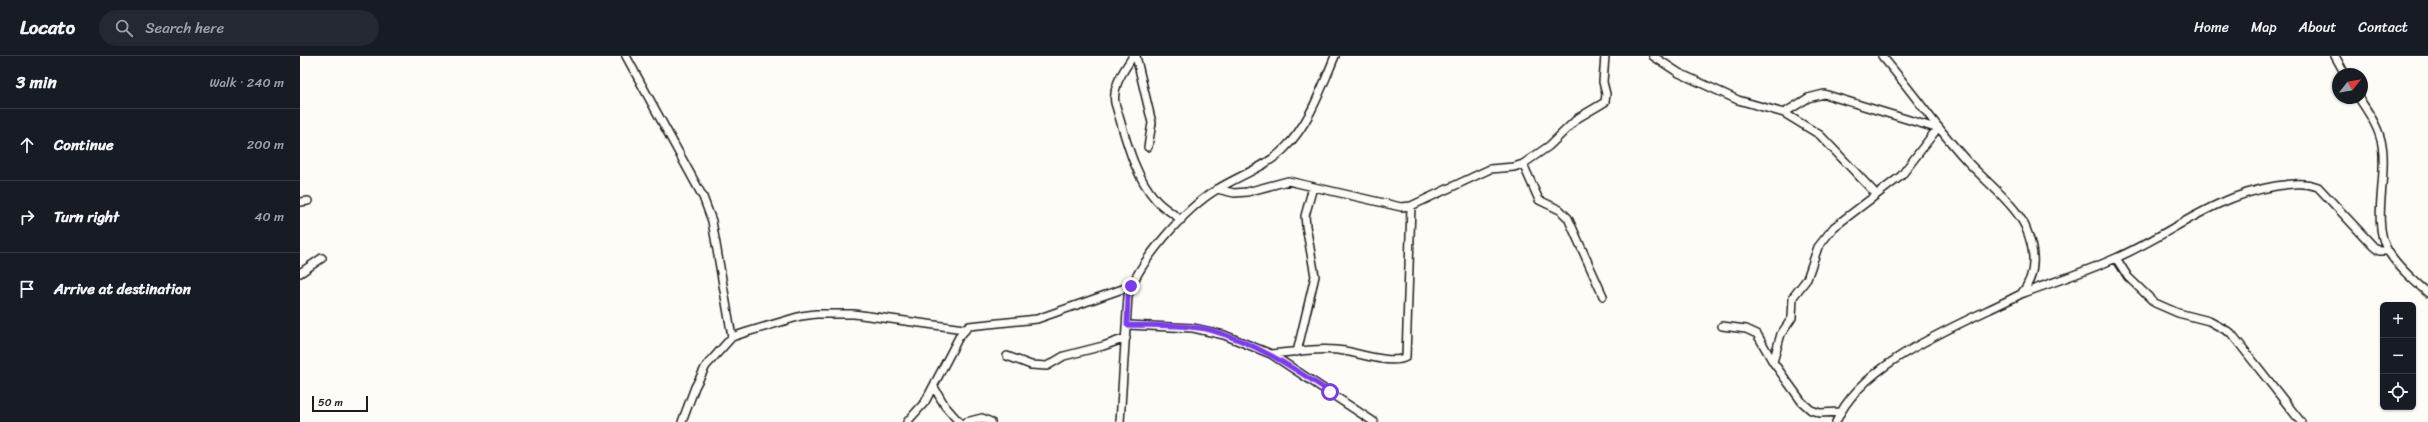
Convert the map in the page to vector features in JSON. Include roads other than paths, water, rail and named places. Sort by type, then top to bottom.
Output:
[{"type":"street","points":[[626,56],[703,197],[712,221],[732,337]]},
{"type":"street","points":[[1134,56],[1152,123],[1148,147]]},
{"type":"street","points":[[1134,56],[1115,85],[1113,93],[1115,103],[1137,170],[1147,188],[1157,201],[1180,220]]},
{"type":"street","points":[[1120,422],[1128,296],[1131,286],[1161,242],[1180,220],[1202,199],[1284,150],[1301,128],[1335,56]]},
{"type":"street","points":[[1217,189],[1234,193],[1247,192],[1288,181],[1401,206],[1411,206],[1484,171],[1523,164],[1549,146],[1578,118],[1605,102],[1606,94],[1603,82],[1605,56]]},
{"type":"street","points":[[1653,56],[1679,73],[1738,100],[1784,113],[1820,135],[1876,194]]},
{"type":"street","points":[[1882,56],[1939,129],[1967,161],[1993,187],[2024,225],[2034,263],[2029,284],[2021,294]]},
{"type":"street","points":[[2335,56],[2342,68]]},
{"type":"street","points":[[1784,113],[1808,98],[1824,94],[1939,129]]},
{"type":"street","points":[[2363,104],[2375,124],[2382,145],[2381,226],[2388,251],[2428,293]]},
{"type":"street","points":[[1773,362],[1781,334],[1792,318],[1793,297],[1807,279],[1813,256],[1818,247],[1834,227],[1901,176],[1939,129]]},
{"type":"street","points":[[1523,164],[1539,200],[1560,210],[1568,218],[1603,296]]},
{"type":"street","points":[[1836,422],[1840,412],[1864,383],[1890,362],[1913,348],[2021,294],[2116,258],[2214,205],[2246,193],[2292,184],[2310,184],[2318,187],[2373,246],[2379,251],[2388,251]]},
{"type":"street","points":[[1297,352],[1315,276],[1306,226],[1306,216],[1313,187]]},
{"type":"street","points":[[300,202],[308,201]]},
{"type":"street","points":[[1271,354],[1335,350],[1388,359],[1402,360],[1406,357],[1411,206]]},
{"type":"street","points":[[300,273],[322,258]]},
{"type":"street","points":[[2116,258],[2128,277],[2155,303],[2178,313],[2209,321],[2230,332],[2301,422]]},
{"type":"street","points":[[682,422],[695,387],[706,366],[732,337],[789,319],[816,314],[854,314],[964,329],[973,325],[1037,319],[1131,286]]},
{"type":"street","points":[[1127,325],[1209,330],[1271,354],[1374,422]]},
{"type":"street","points":[[1722,326],[1746,329],[1757,334],[1773,362],[1802,402],[1811,410],[1820,413],[1840,412]]},
{"type":"street","points":[[907,422],[934,387],[964,329]]},
{"type":"street","points":[[1007,356],[1031,365],[1046,366],[1064,356],[1103,346],[1126,338]]},
{"type":"street","points":[[934,387],[959,422]]},
{"type":"street","points":[[966,422],[982,418],[991,422]]}]
